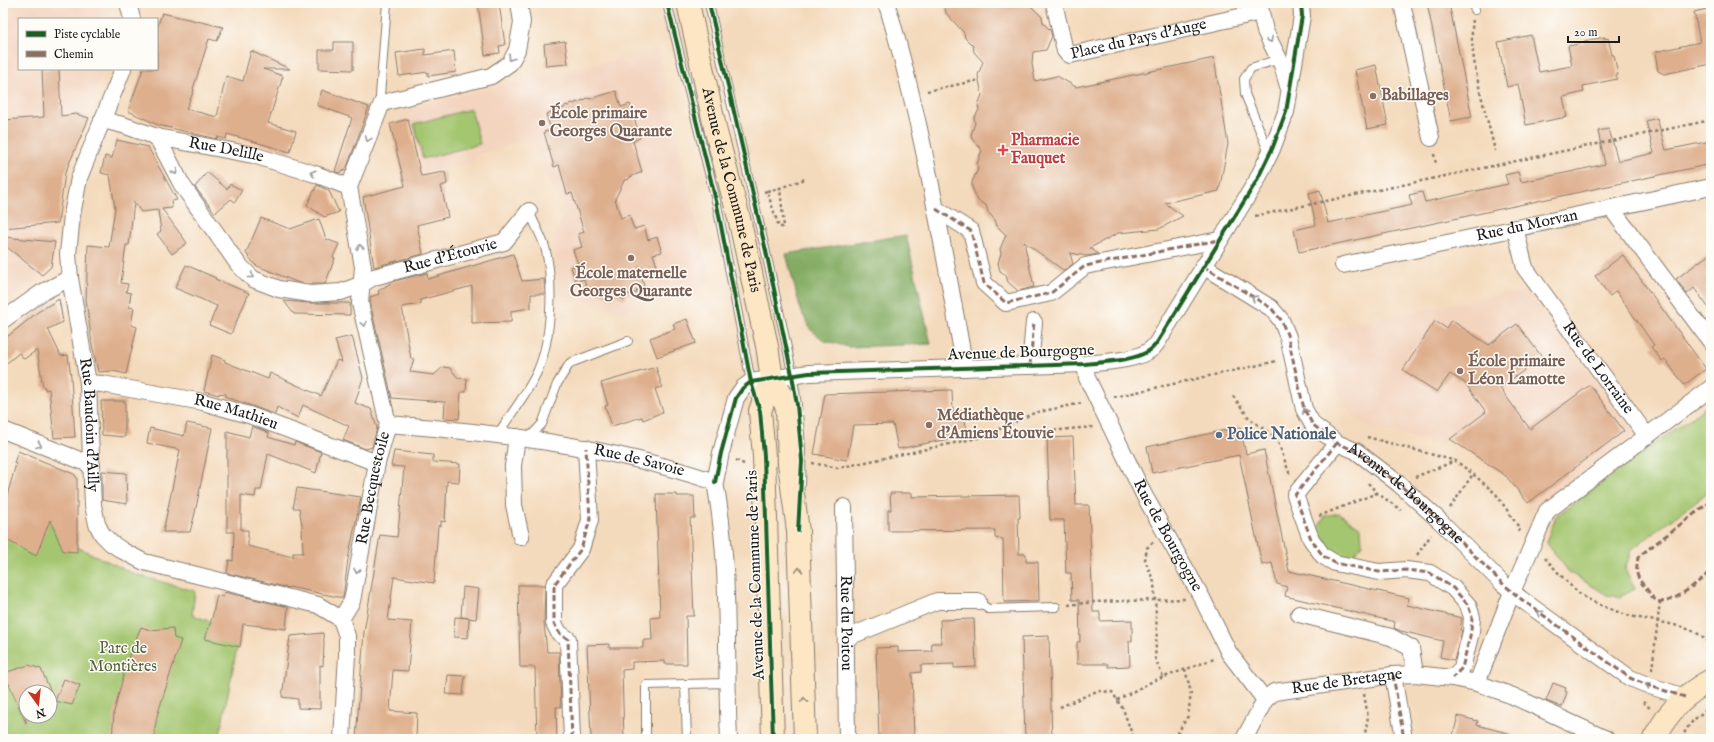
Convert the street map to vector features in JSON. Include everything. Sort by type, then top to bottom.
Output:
[{"type":"street","points":[[128,3],[132,18]]},
{"type":"street","points":[[360,286],[363,267],[349,187],[382,103],[492,76],[510,63],[517,50],[522,22],[519,3]]},
{"type":"street","name":"Avenue de la Commune de Paris","points":[[688,3],[716,132],[739,218],[767,346],[772,378],[787,407],[789,464],[798,531],[805,739]]},
{"type":"street","points":[[885,3],[888,8],[900,49],[911,94],[936,209],[965,368]]},
{"type":"street","name":"Place du Pays d'Auge","points":[[1054,3],[1065,51],[1070,54],[1260,8]]},
{"type":"street","points":[[1203,266],[1256,182],[1286,112],[1298,46],[1302,16],[1301,3]]},
{"type":"street","points":[[1402,3],[1430,138]]},
{"type":"street","points":[[1260,8],[1265,31],[1279,58],[1289,90]]},
{"type":"street","name":"Rue Baudoin d'Ailly","points":[[122,70],[79,178],[72,215],[68,254],[70,278],[88,383],[93,505],[97,524],[102,534],[111,543],[144,562],[318,605],[341,618]]},
{"type":"street","name":"Rue Delille","points":[[102,120],[123,125],[157,137],[253,155],[315,174],[349,187]]},
{"type":"street","name":"Rue d'Étouvie","points":[[157,137],[182,185],[238,264],[253,279],[279,289],[310,294],[341,292],[360,286],[374,277],[504,242],[529,211]]},
{"type":"street","name":"Rue du Morvan","points":[[1343,264],[1711,187]]},
{"type":"street","points":[[1611,208],[1711,342]]},
{"type":"street","points":[[936,209],[971,231],[984,283],[1006,303],[1051,293],[1085,266],[1219,240]]},
{"type":"street","name":"Rue de Lorraine","points":[[1515,228],[1525,268],[1647,436]]},
{"type":"street","name":"Avenue de Bourgogne","points":[[772,378],[817,372],[1084,364],[1139,355],[1150,350],[1158,341],[1203,266],[1270,308],[1281,320],[1288,337],[1304,409],[1313,425],[1337,443],[1356,451],[1399,484],[1440,521],[1512,592],[1630,678],[1685,697]]},
{"type":"street","points":[[3,320],[41,293],[70,278]]},
{"type":"street","name":"Rue Becquestoile","points":[[341,618],[352,601],[377,463],[388,424],[360,303],[360,286]]},
{"type":"street","points":[[1030,366],[1034,322]]},
{"type":"street","name":"Rue de Bourgogne","points":[[1084,364],[1086,378],[1144,495],[1202,598],[1229,653],[1265,700]]},
{"type":"street","points":[[729,739],[726,683],[726,572],[721,515],[715,482],[721,453],[736,398],[743,388],[772,378]]},
{"type":"street","name":"Avenue de la Commune de Paris","points":[[772,378],[760,411],[765,466],[773,739]]},
{"type":"street","name":"Rue Mathieu","points":[[88,383],[102,384],[203,402],[250,415],[377,463]]},
{"type":"street","points":[[1477,683],[1512,592],[1526,543],[1547,511],[1710,391]]},
{"type":"street","name":"Rue de Savoie","points":[[388,424],[498,434],[586,448],[634,458],[715,482]]},
{"type":"street","points":[[3,430],[92,465]]},
{"type":"street","points":[[521,537],[514,505],[513,466],[523,438]]},
{"type":"street","points":[[1337,443],[1295,495],[1311,539],[1323,556],[1335,563],[1379,572],[1406,570],[1430,574],[1453,588],[1468,605],[1472,617],[1471,632],[1462,668],[1452,678]]},
{"type":"street","points":[[572,739],[568,639],[559,633],[554,623],[554,585],[582,549],[590,520],[586,448]]},
{"type":"street","name":"Rue du Poitou","points":[[844,507],[847,739]]},
{"type":"street","points":[[846,638],[937,602],[978,601]]},
{"type":"street","points":[[1299,614],[1391,637],[1411,648],[1415,674]]},
{"type":"street","points":[[341,618],[347,636],[342,739]]},
{"type":"street","name":"Rue de Bretagne","points":[[1265,700],[1274,692],[1361,678],[1415,674],[1452,678],[1477,683],[1513,696],[1606,739]]},
{"type":"street","points":[[1393,675],[1404,739]]},
{"type":"street","points":[[1673,731],[1685,697],[1711,680]]},
{"type":"street","points":[[1654,739],[1673,731],[1687,714],[1711,697]]},
{"type":"street","points":[[1244,739],[1265,700]]},
{"type":"lane","points":[[382,103],[380,96],[387,3]]},
{"type":"lane","points":[[667,3],[717,205],[772,378],[797,405],[802,462],[798,531]]},
{"type":"lane","points":[[709,3],[754,195],[772,378]]},
{"type":"lane","points":[[1269,154],[1245,94],[1244,79],[1252,68],[1279,58]]},
{"type":"lane","points":[[498,434],[525,394],[538,370],[546,345],[550,305],[549,276],[545,247],[529,211]]},
{"type":"lane","points":[[523,438],[542,424],[557,384],[570,363],[628,340]]},
{"type":"lane","points":[[978,601],[988,609],[1056,607]]},
{"type":"lane","points":[[646,739],[646,685],[726,683]]},
{"type":"lane","points":[[685,684],[688,739]]},
{"type":"path","points":[[1474,6],[1472,30],[1475,65],[1495,151]]},
{"type":"path","points":[[911,94],[979,80]]},
{"type":"path","points":[[1235,214],[1248,218],[1711,120]]},
{"type":"path","points":[[754,195],[805,179]]},
{"type":"path","points":[[767,191],[780,227],[784,227],[780,188]]},
{"type":"path","points":[[802,462],[838,468],[982,437],[1034,413],[1293,358]]},
{"type":"path","points":[[1233,396],[1249,418],[1277,439],[1284,456],[1295,495]]},
{"type":"path","points":[[1036,432],[1109,425]]},
{"type":"path","points":[[1360,435],[1456,461],[1496,494],[1518,526],[1526,543],[1580,594],[1618,612],[1658,622],[1678,625],[1706,638],[1711,645]]},
{"type":"path","points":[[721,453],[750,466],[765,466]]},
{"type":"path","points":[[1518,526],[1526,543]]},
{"type":"path","points":[[1163,677],[1155,658],[1158,632],[1154,582],[1145,560],[1147,548],[1164,531]]},
{"type":"path","points":[[1056,607],[1094,602],[1202,598]]},
{"type":"path","points":[[1650,686],[1660,601]]},
{"type":"path","points":[[1117,700],[1163,677],[1229,653]]},
{"type":"path","points":[[1174,739],[1188,716],[1191,693],[1185,669]]},
{"type":"path","points":[[1361,678],[1368,717],[1364,739]]},
{"type":"path","points":[[1060,707],[1097,691],[1112,692],[1123,709],[1135,739]]},
{"type":"path","points":[[1673,731],[1684,733],[1696,717],[1711,707]]},
{"type":"shaded area","points":[[3,3],[114,3],[121,18],[18,18],[18,70],[103,70],[58,196],[46,272],[3,303]]},
{"type":"shaded area","points":[[659,49],[682,163],[711,280],[624,313],[558,293],[554,236],[562,221],[564,203],[545,176],[531,138],[475,155],[474,162],[424,172],[407,108]]},
{"type":"shaded area","name":"École primaire Léon Lamotte","points":[[1526,290],[1635,434],[1527,513],[1528,503],[1509,478],[1450,439],[1442,444],[1365,426],[1341,403],[1326,339],[1331,328]]},
{"type":"shaded area","points":[[1711,723],[1711,739],[1701,739]]},
{"type":"green space","points":[[471,109],[480,144],[423,159],[414,124]]},
{"type":"green space","points":[[906,235],[931,344],[849,347],[825,341],[811,330],[801,311],[786,254]]},
{"type":"green space","points":[[1707,406],[1711,410],[1711,490],[1632,549],[1625,569],[1635,589],[1620,597],[1607,595],[1569,572],[1546,542],[1556,516]]},
{"type":"green space","name":"Parc de Montières","points":[[3,498],[31,507],[30,513],[77,531],[77,547],[137,575],[195,591],[192,615],[240,632],[219,739],[3,739]]},
{"type":"green space","points":[[1339,513],[1361,528],[1362,544],[1352,557],[1339,559],[1318,544],[1316,532],[1325,516]]},
{"type":"building","points":[[478,3],[499,3],[505,45],[499,46],[500,53],[485,55]]},
{"type":"building","points":[[944,3],[1028,3],[1042,17],[1043,23],[1050,30],[1052,36],[1046,50],[1033,52],[1032,64],[1035,81],[1057,76],[1076,87],[1214,58],[1228,144],[1219,191],[1165,203],[1183,216],[1159,229],[1118,233],[1090,248],[1098,254],[1087,256],[1070,253],[1073,264],[1063,270],[1024,242],[1034,287],[1018,291],[1008,282],[1006,275],[1000,271],[998,263],[1001,254],[1000,249],[1006,235],[997,226],[995,220],[988,212],[986,205],[978,201],[972,187],[972,182],[978,169],[977,164],[982,150],[972,139],[971,135],[975,123],[974,118],[979,110],[978,105],[982,95],[978,75],[983,62],[974,52],[973,46],[965,38],[964,33],[946,13]]},
{"type":"building","points":[[1427,3],[1449,3],[1472,117],[1451,121]]},
{"type":"building","points":[[1711,8],[1711,64],[1664,74],[1658,71],[1655,52],[1700,42],[1694,12]]},
{"type":"building","points":[[162,13],[223,27],[217,41],[209,39],[193,89],[194,90],[186,109],[217,117],[226,76],[243,81],[251,51],[290,69],[263,69],[283,76],[268,123],[296,131],[290,152],[227,134],[226,139],[217,137],[217,139],[158,125],[128,111],[143,70],[158,70],[158,25]]},
{"type":"building","points":[[1531,35],[1539,72],[1572,66],[1568,46],[1585,43],[1584,41],[1605,37],[1605,39],[1608,38],[1612,55],[1614,55],[1618,75],[1616,75],[1617,79],[1583,86],[1584,92],[1563,97],[1567,117],[1526,125],[1518,84],[1507,87],[1498,42]]},
{"type":"building","points":[[565,41],[568,64],[546,66],[544,44]]},
{"type":"building","points":[[334,42],[353,42],[353,70],[319,69],[319,50],[334,50]]},
{"type":"building","points":[[425,49],[425,55],[454,51],[456,72],[428,76],[428,72],[399,76],[396,53]]},
{"type":"building","points":[[1376,65],[1388,125],[1367,129],[1355,70]]},
{"type":"building","points":[[42,70],[59,70],[61,116],[76,114],[89,118],[65,173],[58,223],[3,228],[3,120],[44,117]]},
{"type":"building","points":[[322,90],[369,107],[346,170],[338,173],[335,171],[352,118],[317,105]]},
{"type":"building","points":[[616,91],[621,107],[630,104],[640,138],[633,141],[642,172],[630,177],[628,180],[625,179],[615,199],[621,218],[629,215],[634,229],[644,226],[648,240],[657,237],[662,252],[653,254],[660,275],[639,266],[646,294],[637,290],[636,294],[632,291],[630,295],[627,293],[625,300],[617,296],[611,298],[593,290],[588,291],[584,279],[576,282],[571,267],[578,264],[573,250],[582,247],[578,234],[584,232],[572,193],[567,194],[559,165],[554,167],[544,132],[551,130],[546,114],[564,108],[566,105],[569,106],[571,103],[579,103],[587,98],[590,99]]},
{"type":"building","points":[[1657,118],[1666,150],[1711,141],[1711,164],[1299,252],[1294,230],[1316,225],[1309,193],[1320,190],[1328,223],[1412,205],[1409,195],[1422,192],[1425,202],[1508,184],[1505,175],[1518,172],[1521,182],[1570,172],[1605,164],[1598,131],[1609,129],[1618,161],[1654,153],[1646,121]]},
{"type":"building","points":[[408,119],[421,176],[445,172],[447,184],[441,186],[448,217],[417,225],[423,254],[374,267],[363,197],[405,186],[390,124]]},
{"type":"building","points":[[117,140],[148,147],[177,200],[171,201],[172,208],[162,209],[187,243],[172,254],[157,234],[161,231],[158,210],[141,212],[134,202],[129,245],[126,245],[121,283],[128,284],[126,292],[131,293],[129,307],[134,308],[131,325],[137,327],[126,374],[113,371],[98,372],[92,344],[86,300],[88,245],[109,247],[115,208],[110,175],[101,173],[105,156],[112,158]]},
{"type":"building","points":[[207,172],[227,189],[230,184],[242,190],[235,202],[231,199],[215,213],[195,187]]},
{"type":"building","points":[[317,185],[329,191],[339,212],[324,217],[307,205]]},
{"type":"building","points":[[261,218],[290,229],[319,219],[326,239],[339,244],[333,257],[335,258],[325,284],[299,283],[255,265],[246,253]]},
{"type":"building","points":[[3,237],[55,242],[51,267],[42,275],[3,244]]},
{"type":"building","points":[[1711,253],[1711,311],[1694,288],[1687,294],[1676,279]]},
{"type":"building","points":[[513,254],[522,281],[544,279],[545,294],[531,294],[531,308],[511,311],[511,322],[472,323],[472,286],[420,300],[421,304],[402,307],[411,359],[414,359],[410,372],[434,375],[443,367],[450,368],[458,378],[467,379],[466,392],[461,392],[459,419],[444,418],[445,402],[392,398],[370,297],[379,294],[378,291],[394,281],[427,273],[428,279]]},
{"type":"building","points":[[1623,255],[1706,369],[1684,385],[1665,359],[1662,361],[1651,347],[1654,345],[1616,291],[1610,296],[1595,276]]},
{"type":"building","points":[[186,265],[249,293],[231,334],[209,325],[217,306],[175,288]]},
{"type":"building","points":[[59,299],[63,322],[48,329],[61,356],[68,355],[75,437],[54,438],[49,389],[45,390],[45,387],[43,387],[37,350],[24,359],[19,353],[3,366],[3,340],[38,312]]},
{"type":"building","points":[[284,301],[310,303],[350,303],[350,315],[294,314]]},
{"type":"building","points":[[687,319],[696,343],[657,357],[650,338],[675,329],[673,324]]},
{"type":"building","points":[[1451,320],[1489,345],[1517,324],[1542,357],[1500,388],[1530,429],[1590,385],[1624,431],[1528,503],[1506,476],[1450,439],[1486,412],[1465,383],[1450,374],[1437,392],[1403,370],[1435,321],[1446,328]]},
{"type":"building","points":[[352,336],[363,378],[355,403],[371,409],[377,428],[372,447],[366,449],[343,440],[349,426],[303,405],[298,418],[277,407],[275,414],[226,397],[226,394],[219,393],[219,395],[204,391],[212,355],[225,360],[225,362],[268,379],[270,373],[321,396],[337,360],[342,362],[335,340]]},
{"type":"building","points":[[656,367],[662,387],[655,389],[663,412],[643,420],[642,417],[612,426],[605,406],[608,405],[601,383]]},
{"type":"building","name":"Médiathèque d’Amiens Étouvie","points":[[952,390],[953,413],[963,411],[968,435],[898,449],[893,424],[853,425],[847,460],[814,454],[825,394]]},
{"type":"building","points":[[101,401],[125,401],[125,437],[102,435]]},
{"type":"building","points":[[187,423],[212,428],[195,513],[190,532],[163,532],[180,450],[147,443],[150,428],[184,436]]},
{"type":"building","points":[[252,426],[269,433],[268,437],[294,445],[295,442],[321,452],[316,473],[268,454],[261,490],[256,490],[255,497],[241,495],[241,530],[248,530],[248,546],[293,557],[293,553],[303,553],[302,525],[299,508],[293,508],[297,488],[361,497],[348,559],[343,598],[289,588],[227,573],[229,560],[233,561],[234,532],[227,532],[227,431],[249,437]]},
{"type":"building","points":[[1240,427],[1246,454],[1264,450],[1289,571],[1409,598],[1407,605],[1462,618],[1460,630],[1462,631],[1454,660],[1440,657],[1443,641],[1401,631],[1394,628],[1395,622],[1285,596],[1287,587],[1277,584],[1272,563],[1262,565],[1239,455],[1152,473],[1147,447]]},
{"type":"building","points":[[1073,437],[1076,505],[1089,505],[1093,612],[1100,612],[1100,621],[1132,620],[1132,641],[1129,641],[1130,666],[1108,667],[1108,664],[1077,664],[1077,642],[1080,642],[1079,600],[1072,600],[1071,573],[1066,573],[1064,520],[1050,520],[1047,438]]},
{"type":"building","points":[[18,451],[74,474],[77,478],[77,552],[63,551],[50,520],[36,556],[3,538],[3,510],[16,464],[14,463]]},
{"type":"building","points":[[394,451],[433,455],[433,462],[460,464],[459,482],[447,481],[445,522],[441,521],[441,526],[438,525],[434,583],[394,577],[388,620],[412,622],[408,671],[393,670],[390,711],[417,713],[416,739],[356,739],[364,632],[380,535],[397,537],[399,522],[404,467],[391,466]]},
{"type":"building","points":[[102,471],[126,473],[127,504],[102,500]]},
{"type":"building","points":[[890,493],[912,493],[912,497],[1019,495],[1019,554],[1026,554],[1026,562],[1038,562],[1039,601],[1004,602],[1003,539],[995,538],[995,530],[888,531],[888,510],[891,510]]},
{"type":"building","points":[[656,494],[694,496],[695,518],[690,518],[694,616],[686,616],[687,664],[665,664],[665,661],[632,662],[632,669],[622,670],[624,739],[591,739],[587,645],[609,644],[609,648],[643,648],[643,640],[652,640],[651,618],[660,617]]},
{"type":"building","points":[[518,585],[545,585],[544,623],[547,652],[559,652],[561,707],[556,707],[557,739],[537,739],[535,667],[520,667]]},
{"type":"building","points":[[463,587],[479,589],[476,619],[461,617]]},
{"type":"building","points":[[224,592],[288,607],[286,629],[243,624],[240,647],[205,639],[212,618],[217,595],[223,597]]},
{"type":"building","points":[[455,617],[469,618],[468,638],[454,637]]},
{"type":"building","points":[[974,619],[976,667],[954,668],[954,664],[921,665],[921,672],[912,673],[914,739],[879,739],[876,648],[898,647],[898,652],[932,651],[931,643],[941,643],[940,620]]},
{"type":"building","points":[[141,627],[150,630],[173,628],[174,638],[181,640],[157,716],[155,739],[112,739],[114,712],[128,658]]},
{"type":"building","points":[[323,633],[323,666],[320,665],[320,709],[298,708],[298,699],[282,697],[290,636]]},
{"type":"building","points":[[1049,636],[1052,739],[1025,739],[1022,637]]},
{"type":"building","points":[[29,665],[41,669],[47,684],[18,684],[18,705],[4,673]]},
{"type":"building","points":[[448,675],[465,676],[463,695],[446,694]]},
{"type":"building","points":[[64,679],[80,685],[72,705],[58,702],[58,694]]},
{"type":"building","points":[[1553,683],[1566,688],[1565,691],[1567,692],[1562,707],[1546,701]]},
{"type":"building","points":[[1458,716],[1478,721],[1477,725],[1511,734],[1511,739],[1452,739]]},
{"type":"marked path","points":[[936,209],[971,231],[984,283],[1006,303],[1051,293],[1085,266],[1219,240]]},
{"type":"marked path","points":[[1203,266],[1271,308],[1281,320],[1288,337],[1304,409],[1313,425],[1337,443],[1356,451],[1399,484],[1440,521],[1502,583],[1521,599],[1630,678],[1685,697]]},
{"type":"marked path","points":[[1030,366],[1034,322]]},
{"type":"marked path","points":[[1337,443],[1295,495],[1311,539],[1323,556],[1335,563],[1379,572],[1406,570],[1430,573],[1453,588],[1468,605],[1472,617],[1471,632],[1462,668],[1452,678]]},
{"type":"marked path","points":[[572,739],[568,639],[559,633],[554,623],[554,585],[581,549],[590,520],[586,448]]},
{"type":"marked path","points":[[1711,501],[1638,557],[1637,574],[1652,596],[1656,600],[1662,602],[1669,601],[1692,587],[1711,571]]},
{"type":"marked path","points":[[1393,675],[1404,739]]},
{"type":"cycle path","points":[[667,3],[717,205],[751,382],[760,411],[764,456],[773,739]]},
{"type":"cycle path","points":[[709,3],[766,251],[792,375],[797,405],[802,461],[798,531]]},
{"type":"cycle path","points":[[715,482],[721,453],[736,398],[743,388],[751,382],[809,373],[1085,364],[1128,359],[1144,354],[1151,349],[1158,341],[1256,182],[1272,149],[1286,112],[1302,16],[1301,3]]},
{"type":"place","name":"Babillages","points":[[1373,96]]},
{"type":"place","name":"École primaire Georges Quarante","points":[[542,123]]},
{"type":"place","name":"Pharmacie Fauquet","points":[[1003,150]]},
{"type":"place","name":"École maternelle Georges Quarante","points":[[631,258]]},
{"type":"place","name":"École primaire Léon Lamotte","points":[[1460,371]]},
{"type":"place","name":"Médiathèque d’Amiens Étouvie","points":[[929,425]]},
{"type":"place","name":"Police Nationale","points":[[1219,435]]}]
